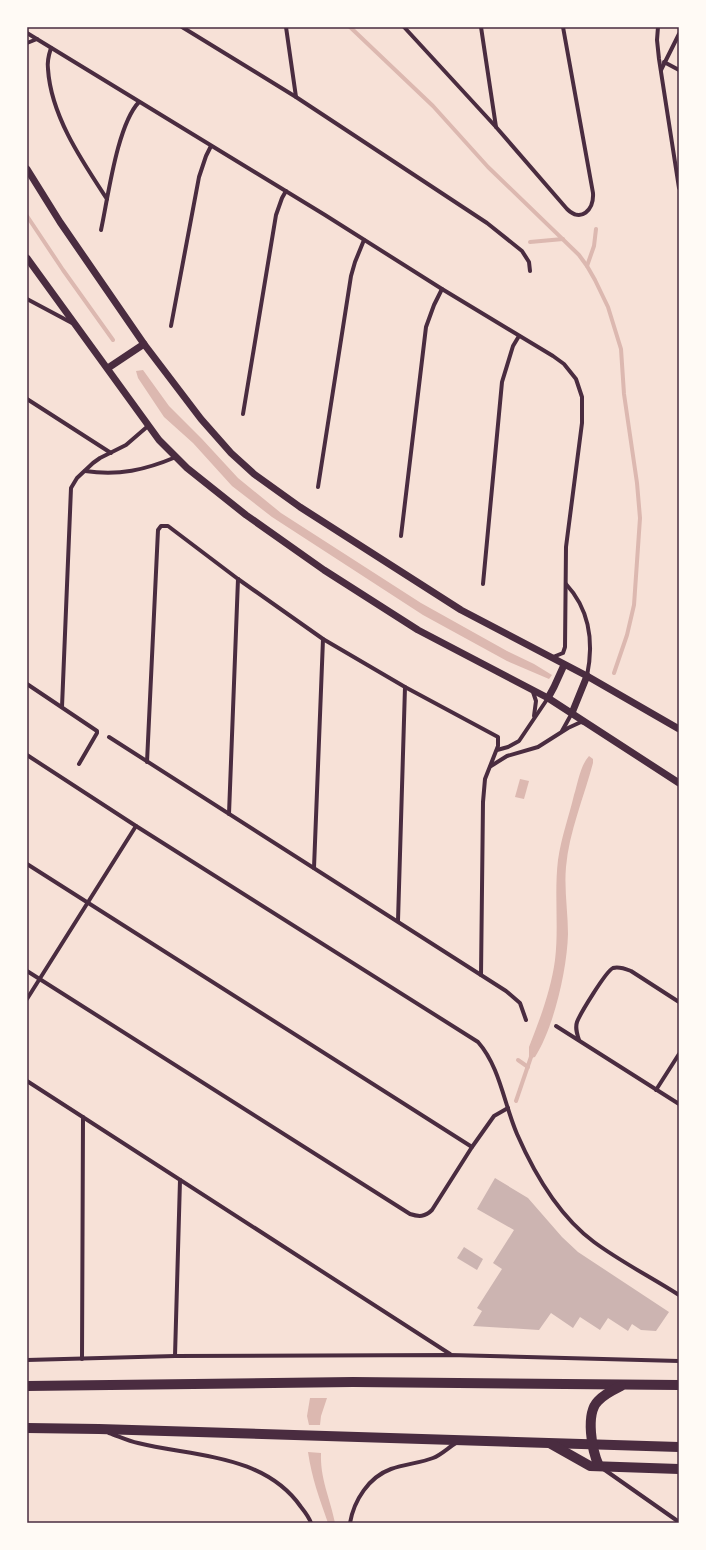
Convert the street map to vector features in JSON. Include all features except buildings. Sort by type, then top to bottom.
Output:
[{"type":"main road","points":[[27,1386],[353,1382],[679,1386]]},
{"type":"main road","points":[[599,1466],[592,1444],[591,1424],[593,1408],[596,1402],[604,1395],[623,1385]]},
{"type":"main road","points":[[27,1428],[679,1447]]},
{"type":"main road","points":[[549,1443],[590,1466],[679,1468]]},
{"type":"street","points":[[182,27],[296,98],[487,222],[522,251],[529,262],[530,270]]},
{"type":"street","points":[[286,27],[296,98]]},
{"type":"street","points":[[404,27],[496,127],[570,212],[580,214],[586,213],[590,208],[593,193],[563,27]]},
{"type":"street","points":[[481,27],[496,127]]},
{"type":"street","points":[[658,27],[657,40],[659,59],[679,188]]},
{"type":"street","points":[[27,33],[564,364],[576,379],[582,397],[582,423],[566,547],[564,665],[548,698],[519,741],[508,747],[497,750]]},
{"type":"street","points":[[661,70],[679,34]]},
{"type":"street","points":[[27,43],[37,39]]},
{"type":"street","points":[[51,48],[47,67],[50,89],[57,108],[78,154],[107,199]]},
{"type":"street","points":[[659,59],[679,70]]},
{"type":"street","points":[[101,230],[114,166],[128,118],[132,110],[139,102]]},
{"type":"street","points":[[171,326],[199,177],[211,146]]},
{"type":"street","points":[[27,169],[60,222],[144,344],[201,419],[231,453],[264,482],[312,515],[461,610],[587,676],[679,729]]},
{"type":"street","points":[[243,414],[276,215],[282,198],[286,192]]},
{"type":"street","points":[[318,488],[351,276],[354,262],[364,240]]},
{"type":"street","points":[[27,258],[108,368],[148,426],[176,457],[246,515],[324,570],[418,630],[548,698],[679,783]]},
{"type":"street","points":[[401,536],[426,328],[434,305],[442,289]]},
{"type":"street","points":[[27,299],[77,326]]},
{"type":"street","points":[[483,584],[502,382],[513,346],[519,336]]},
{"type":"street","points":[[108,368],[144,344]]},
{"type":"street","points":[[27,400],[111,453]]},
{"type":"street","points":[[62,707],[70,492],[72,484],[100,458],[126,445],[148,426]]},
{"type":"street","points":[[85,471],[112,474],[154,466],[176,457]]},
{"type":"street","points":[[147,762],[158,530],[161,526],[168,526],[238,579],[323,639],[405,687],[494,734],[499,739],[497,750],[485,779],[483,802],[481,975]]},
{"type":"street","points":[[229,814],[238,579]]},
{"type":"street","points":[[562,732],[572,713],[587,676],[590,654],[588,624],[577,598],[566,584]]},
{"type":"street","points":[[314,868],[323,639]]},
{"type":"street","points":[[550,657],[563,653],[565,647]]},
{"type":"street","points":[[27,684],[97,731],[79,764]]},
{"type":"street","points":[[398,922],[405,687]]},
{"type":"street","points":[[532,689],[536,701],[533,720]]},
{"type":"street","points":[[489,768],[507,756],[538,747],[574,725],[587,723]]},
{"type":"street","points":[[109,738],[481,975],[517,1000],[522,1008],[526,1020]]},
{"type":"street","points":[[27,755],[136,826],[474,1039],[482,1046],[489,1057],[523,1148],[544,1185],[568,1216],[593,1241],[679,1296]]},
{"type":"street","points":[[27,999],[136,826]]},
{"type":"street","points":[[27,864],[472,1147]]},
{"type":"street","points":[[579,1040],[576,1028],[579,1018],[603,979],[614,968],[623,968],[631,971],[679,1002]]},
{"type":"street","points":[[27,971],[410,1214],[422,1216],[428,1214],[432,1210],[472,1147],[494,1116],[508,1108]]},
{"type":"street","points":[[556,1026],[679,1104]]},
{"type":"street","points":[[656,1090],[679,1054]]},
{"type":"street","points":[[27,1081],[450,1355]]},
{"type":"street","points":[[82,1359],[83,1117]]},
{"type":"street","points":[[175,1356],[180,1180]]},
{"type":"street","points":[[27,1360],[175,1356],[450,1355],[679,1361]]},
{"type":"street","points":[[99,1429],[137,1443],[228,1460],[250,1467],[277,1482],[295,1498],[311,1523]]},
{"type":"street","points":[[350,1523],[359,1498],[367,1486],[378,1476],[390,1470],[433,1458],[460,1440]]},
{"type":"street","points":[[599,1466],[679,1522]]},
{"type":"shaded area","points":[[143,370],[169,406],[238,478],[281,513],[421,603],[552,675],[549,679],[507,661],[423,615],[272,517],[232,486],[193,443],[164,417],[138,378],[136,371]]},
{"type":"shaded area","points":[[589,756],[593,759],[593,763],[573,828],[566,867],[565,884],[568,934],[562,981],[554,1014],[542,1045],[535,1057],[531,1058],[529,1056],[529,1047],[548,993],[555,960],[557,935],[556,885],[559,852],[583,765]]},
{"type":"shaded area","points":[[520,779],[529,781],[524,799],[515,797]]},
{"type":"shaded area","points":[[310,1398],[327,1398],[321,1416],[320,1425],[309,1425],[307,1416]]},
{"type":"shaded area","points":[[308,1452],[321,1453],[322,1471],[335,1523],[328,1523],[314,1479]]},
{"type":"waterway","points":[[350,27],[433,106],[488,167],[579,255],[595,280],[608,307],[621,349],[624,394],[637,483],[640,518],[634,605],[627,635],[614,673]]},
{"type":"waterway","points":[[27,216],[113,340]]},
{"type":"waterway","points":[[587,266],[594,246],[596,229]]},
{"type":"waterway","points":[[530,242],[563,239]]},
{"type":"waterway","points":[[516,1101],[532,1054]]},
{"type":"waterway","points":[[518,1060],[528,1067]]}]
